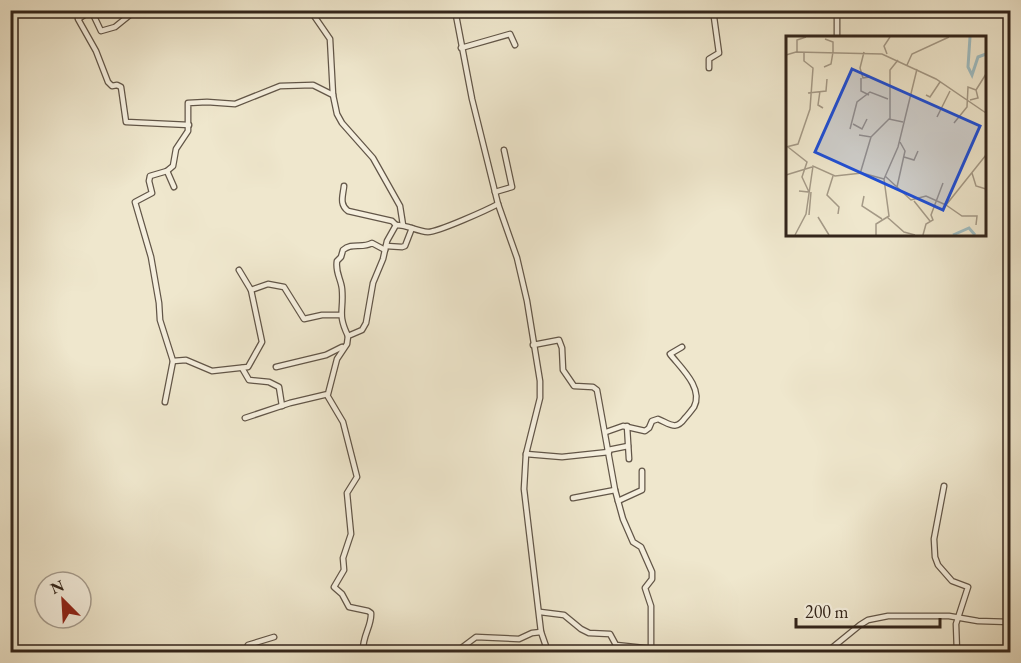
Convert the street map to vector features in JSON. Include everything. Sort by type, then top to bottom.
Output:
[{"type":"street","points":[[136,10],[115,27],[101,31],[91,11],[78,20],[96,51],[108,82],[112,86],[121,87],[126,122],[189,125]]},
{"type":"street","points":[[310,10],[330,39],[333,95],[339,119],[371,155],[391,188],[401,211],[403,225]]},
{"type":"street","points":[[454,10],[498,204],[517,258],[527,301],[540,393],[526,454],[524,498],[541,632],[548,652]]},
{"type":"street","points":[[709,68],[708,59],[719,52],[713,10]]},
{"type":"street","points":[[837,10],[837,36]]},
{"type":"street","points":[[461,48],[510,34],[515,45]]},
{"type":"street","points":[[165,402],[173,362],[159,316],[151,257],[135,202],[152,193],[150,176],[167,171],[173,166],[176,149],[186,136],[189,125],[189,103],[235,104],[280,86],[313,85],[333,95]]},
{"type":"street","points":[[495,192],[512,187],[504,150]]},
{"type":"street","points":[[167,171],[174,186]]},
{"type":"street","points":[[344,186],[342,203],[348,211],[392,221],[396,225],[434,231],[475,216],[498,204]]},
{"type":"street","points":[[348,336],[365,327],[374,284],[396,225]]},
{"type":"street","points":[[363,652],[363,638],[371,614],[368,611],[350,607],[342,594],[334,587],[344,570],[343,558],[351,534],[347,494],[357,477],[343,422],[327,395],[337,359],[346,345],[348,336],[340,315],[342,289],[336,268],[343,250],[351,245],[366,246],[372,243],[386,248],[402,248],[412,228]]},
{"type":"street","points":[[173,362],[186,360],[212,371],[242,368],[249,365],[262,342],[250,290],[239,270]]},
{"type":"street","points":[[250,290],[268,284],[284,287],[304,320],[322,315],[340,315]]},
{"type":"street","points":[[533,345],[559,340],[562,348],[562,370],[573,386],[594,387],[597,390],[618,501],[633,542],[642,547],[653,574],[645,588],[651,606],[651,648]]},
{"type":"street","points":[[276,367],[326,355],[346,345]]},
{"type":"street","points":[[606,432],[621,426],[646,430],[657,419],[678,426],[693,408],[695,395],[689,377],[670,354],[682,347]]},
{"type":"street","points":[[242,368],[249,380],[272,383],[279,387],[282,406]]},
{"type":"street","points":[[245,418],[327,395]]},
{"type":"street","points":[[627,426],[628,459]]},
{"type":"street","points":[[526,454],[562,457],[628,446]]},
{"type":"street","points":[[618,501],[642,490],[642,471]]},
{"type":"street","points":[[944,486],[934,548],[936,561],[954,582],[968,586],[957,618],[957,652]]},
{"type":"street","points":[[573,498],[615,490]]},
{"type":"street","points":[[540,612],[566,616],[574,625],[589,633],[610,634],[616,645],[682,652]]},
{"type":"street","points":[[830,652],[856,627],[871,619],[893,615],[949,616],[1011,622]]},
{"type":"street","points":[[456,652],[476,637],[519,639],[541,632]]},
{"type":"street","points":[[247,652],[248,645],[274,637]]}]
